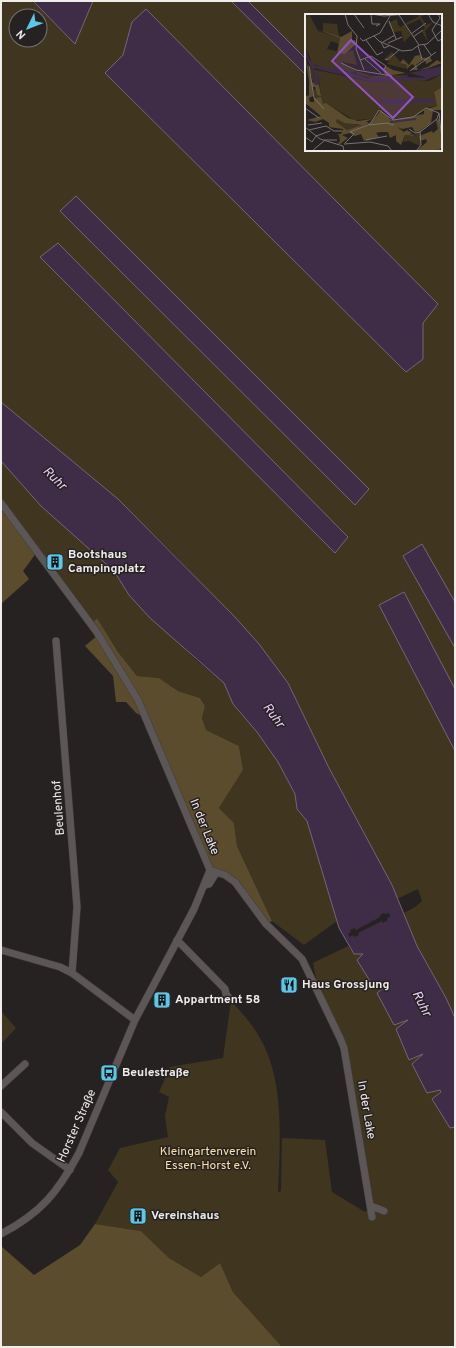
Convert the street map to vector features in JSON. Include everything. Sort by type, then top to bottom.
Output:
[{"type":"street","name":"In der Lake","points":[[1,503],[96,631],[138,700],[213,872],[225,876],[235,882],[266,924],[302,959],[344,1048],[372,1217]]},
{"type":"street","name":"Beulenhof","points":[[56,641],[78,907],[72,973]]},
{"type":"street","name":"Horster Straße","points":[[1,1234],[34,1214],[43,1206],[58,1189],[70,1170],[79,1153],[135,1020],[205,885],[206,879],[213,872]]},
{"type":"street","points":[[177,940],[225,989],[226,994],[230,998]]},
{"type":"street","points":[[1,950],[60,967],[72,973],[135,1020]]},
{"type":"street","points":[[1,1086],[25,1064]]},
{"type":"street","points":[[1,1112],[32,1143],[70,1170]]},
{"type":"street","points":[[371,1206],[384,1211]]},
{"type":"green space","points":[[1,1],[455,1],[455,1018],[446,998],[417,946],[404,913],[422,901],[418,889],[397,899],[392,885],[329,768],[288,683],[259,644],[174,554],[118,499],[1,402]]},
{"type":"green space","points":[[1,461],[36,500],[114,571],[129,595],[196,660],[224,683],[233,704],[257,732],[278,762],[295,794],[297,809],[307,821],[337,921],[304,945],[272,921],[237,846],[234,823],[219,808],[243,770],[239,746],[206,730],[202,718],[205,706],[200,698],[178,691],[159,678],[137,676],[118,652],[97,618],[92,623],[1,501]]},
{"type":"green space","name":"Kleingartenverein Essen-Horst e.V.","points":[[348,946],[354,954],[363,954],[357,960],[385,985],[386,987],[377,993],[408,1020],[409,1059],[423,1054],[412,1064],[427,1093],[441,1091],[432,1099],[450,1128],[455,1127],[455,1347],[282,1347],[233,1292],[220,1263],[201,1277],[169,1258],[141,1231],[95,1224],[118,1182],[108,1170],[120,1148],[168,1137],[165,1116],[169,1097],[159,1092],[170,1067],[223,1058],[231,1001],[255,1030],[265,1048],[272,1067],[279,1108],[280,1151],[278,1192],[281,1191],[282,1138],[325,1140],[332,1192],[365,1212],[370,1209],[346,1048],[318,988],[313,963]]},
{"type":"green space","points":[[1,1011],[16,1028],[1,1044]]},
{"type":"shaded area","points":[[1,510],[37,552],[23,571],[29,579],[1,604]]},
{"type":"shaded area","points":[[97,618],[118,652],[137,676],[159,678],[178,691],[200,698],[205,706],[202,718],[206,730],[239,746],[243,770],[219,808],[234,823],[237,846],[272,921],[267,924],[236,881],[211,869],[145,718],[136,713],[126,702],[116,702],[113,676],[85,646],[98,635],[92,623]]},
{"type":"shaded area","points":[[95,1224],[141,1231],[169,1258],[201,1277],[220,1263],[233,1292],[282,1347],[1,1347],[1,1246],[34,1275],[80,1245]]},
{"type":"water","points":[[33,1],[93,1],[75,44],[48,16],[48,8],[40,8]]},
{"type":"water","points":[[231,1],[248,1],[305,58],[305,74]]},
{"type":"water","points":[[146,9],[438,304],[423,323],[423,359],[406,372],[105,73],[123,55],[132,22]]},
{"type":"water","points":[[76,196],[369,489],[355,505],[60,211]]},
{"type":"water","points":[[58,243],[348,537],[335,553],[40,257]]},
{"type":"water","name":"Ruhr","points":[[1,402],[118,499],[234,616],[259,644],[288,683],[329,768],[392,885],[417,946],[446,998],[455,1018],[455,1127],[450,1128],[432,1099],[441,1092],[440,1090],[427,1093],[412,1064],[423,1054],[409,1060],[396,1029],[408,1020],[394,1025],[377,993],[385,987],[385,985],[373,986],[357,960],[363,954],[354,954],[339,928],[307,821],[297,809],[295,794],[278,762],[257,732],[233,704],[224,683],[150,618],[129,595],[114,571],[41,506],[1,461]]},
{"type":"water","points":[[422,544],[455,602],[455,648],[403,556]]},
{"type":"water","points":[[404,592],[455,689],[455,751],[379,605]]},
{"type":"pier","points":[[389,913],[390,917],[383,923],[382,921],[358,933],[359,935],[354,937],[353,935],[350,937],[348,934],[351,932],[350,930],[355,928],[356,930],[380,917],[380,915]]},
{"type":"place","name":"Bootshaus Campingplatz","points":[[55,562]]},
{"type":"place","name":"Haus Grossjung","points":[[289,985]]},
{"type":"place","name":"Appartment 58","points":[[162,1000]]},
{"type":"place","name":"Beulestraße","points":[[109,1073]]},
{"type":"place","name":"Vereinshaus","points":[[138,1216]]}]
